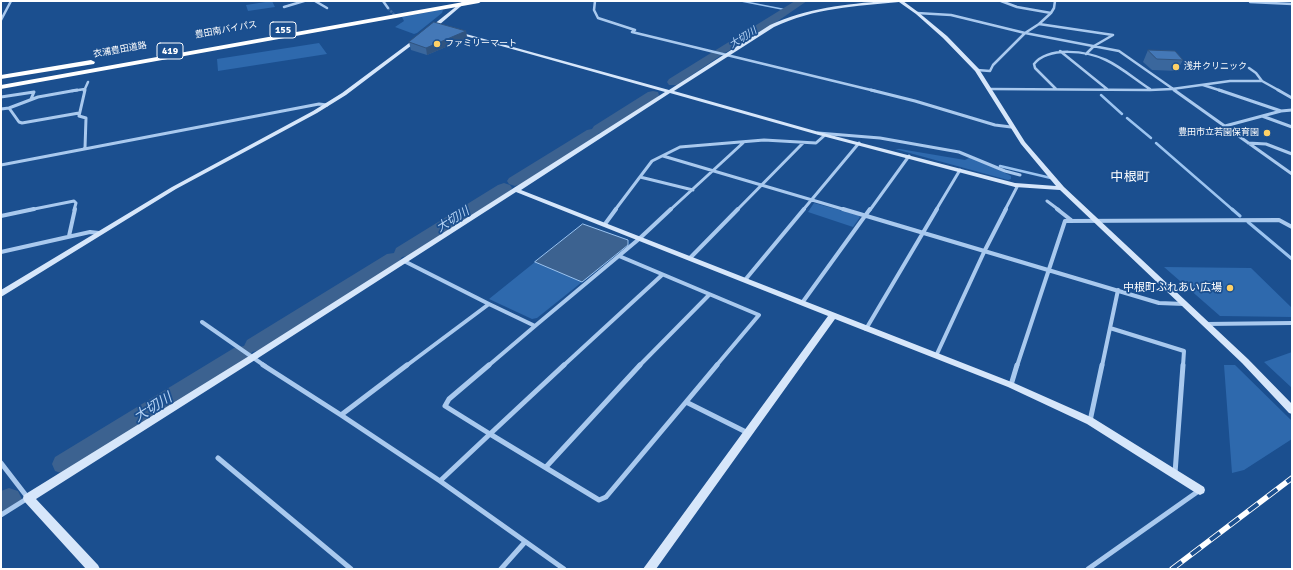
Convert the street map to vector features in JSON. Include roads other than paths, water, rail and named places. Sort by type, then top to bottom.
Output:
[{"type":"highway","name":"豊田南バイパス","points":[[128,56],[360,17],[479,1]]},
{"type":"highway","name":"豊田南バイパス","points":[[1,87],[459,3]]},
{"type":"highway","name":"衣浦豊田道路","points":[[76,68],[219,43],[265,33]]},
{"type":"highway","name":"衣浦豊田道路","points":[[1,79],[243,42]]},
{"type":"highway","points":[[1,79],[105,60]]},
{"type":"street","points":[[1,20],[11,1]]},
{"type":"street","points":[[284,7],[304,1]]},
{"type":"street","points":[[315,1],[327,8]]},
{"type":"street","points":[[383,1],[388,8]]},
{"type":"street","points":[[595,1],[593,8],[595,15],[598,18],[634,30],[632,32],[915,101],[995,125],[1011,126]]},
{"type":"street","points":[[1,515],[252,358],[782,20],[808,12],[844,6],[901,1],[918,13],[945,37],[977,70],[1023,143],[1062,188],[1095,221],[1257,373],[1292,410]]},
{"type":"street","points":[[1001,1],[1017,7],[1051,13]]},
{"type":"street","points":[[977,70],[990,71],[993,65],[1025,33],[1039,24],[1051,13],[1054,8],[1055,1]]},
{"type":"street","points":[[1250,2],[1292,4]]},
{"type":"street","points":[[1,294],[174,188],[327,104],[361,83],[435,26],[459,3]]},
{"type":"street","points":[[918,13],[951,15],[1025,33],[1119,52],[1292,174]]},
{"type":"street","points":[[1039,24],[1113,35],[1094,46],[1086,54]]},
{"type":"street","points":[[435,26],[817,133],[1015,185],[1062,188]]},
{"type":"street","points":[[1060,50],[1107,90]]},
{"type":"street","points":[[1056,89],[1035,68],[1034,64],[1038,59],[1060,50],[1086,54],[1106,60],[1150,90]]},
{"type":"street","points":[[1249,68],[1256,73],[1262,81],[1292,98]]},
{"type":"street","points":[[989,89],[1150,90],[1172,89],[1230,81],[1262,81]]},
{"type":"street","points":[[79,113],[88,82]]},
{"type":"street","points":[[1202,85],[1281,111]]},
{"type":"street","points":[[1,109],[9,108],[38,97],[85,89]]},
{"type":"street","points":[[1,97],[34,92],[31,99]]},
{"type":"street","points":[[1,165],[319,104],[327,104]]},
{"type":"street","points":[[9,108],[19,122],[22,123],[79,113]]},
{"type":"street","points":[[1226,126],[1281,111],[1292,110]]},
{"type":"street","points":[[79,113],[79,116],[86,118],[85,148]]},
{"type":"street","points":[[1261,116],[1292,127]]},
{"type":"street","points":[[817,133],[880,138],[959,152],[971,155],[1008,173],[1020,175]]},
{"type":"street","points":[[605,224],[652,161],[680,147],[764,140],[816,143],[825,135]]},
{"type":"street","points":[[619,256],[759,315],[606,497],[599,500],[445,406],[449,399],[639,239],[744,142]]},
{"type":"street","points":[[690,258],[802,143]]},
{"type":"street","points":[[745,280],[859,143]]},
{"type":"street","points":[[1248,143],[1266,144],[1292,154]]},
{"type":"street","points":[[663,156],[925,232],[1159,303],[1184,304]]},
{"type":"street","points":[[802,303],[909,156]]},
{"type":"street","points":[[866,329],[925,232],[960,170]]},
{"type":"street","points":[[640,177],[693,190]]},
{"type":"street","points":[[936,356],[985,250],[1017,187],[1015,185]]},
{"type":"street","points":[[516,190],[1011,385],[1090,421],[1200,490],[1088,569]]},
{"type":"street","points":[[1,216],[74,201],[76,203],[69,236]]},
{"type":"street","points":[[1047,201],[1071,220]]},
{"type":"street","points":[[1011,385],[1048,269],[1066,221],[1279,220],[1292,226]]},
{"type":"street","points":[[1,252],[69,236],[90,232],[99,233]]},
{"type":"street","points":[[404,261],[535,326]]},
{"type":"street","points":[[440,481],[662,275]]},
{"type":"street","points":[[1090,421],[1118,290]]},
{"type":"street","points":[[546,467],[631,374],[709,295]]},
{"type":"street","points":[[341,415],[489,304]]},
{"type":"street","points":[[649,569],[833,316]]},
{"type":"street","points":[[202,322],[252,358],[440,481],[564,569]]},
{"type":"street","points":[[1206,324],[1292,323]]},
{"type":"street","points":[[1110,328],[1184,351],[1175,474]]},
{"type":"street","points":[[686,402],[748,433]]},
{"type":"street","points":[[218,458],[351,569]]},
{"type":"street","points":[[1,463],[28,498],[94,569]]},
{"type":"street","points":[[501,569],[524,542]]},
{"type":"waterway","points":[[741,1],[787,10]]},
{"type":"waterway","name":"大切川","points":[[768,23],[802,1]]},
{"type":"waterway","name":"大切川","points":[[722,51],[764,25]]},
{"type":"waterway","name":"大切川","points":[[673,82],[717,54]]},
{"type":"waterway","name":"大切川","points":[[599,129],[653,95]]},
{"type":"waterway","points":[[1101,95],[1122,114]]},
{"type":"waterway","points":[[1127,118],[1151,138]]},
{"type":"waterway","name":"大切川","points":[[515,181],[592,133]]},
{"type":"waterway","points":[[1156,143],[1233,210]]},
{"type":"waterway","points":[[1000,166],[1051,178]]},
{"type":"waterway","name":"大切川","points":[[402,252],[504,188]]},
{"type":"waterway","points":[[1232,209],[1240,216]]},
{"type":"waterway","points":[[1248,222],[1292,259]]},
{"type":"waterway","name":"大切川","points":[[254,345],[393,258]]},
{"type":"waterway","name":"大切川","points":[[64,464],[242,353]]},
{"type":"waterway","name":"大切川","points":[[1,504],[9,499]]},
{"type":"tunnel","points":[[388,8],[397,18]]},
{"type":"railway","points":[[1172,569],[1292,478]]},
{"type":"place","name":"ファミリーマート","points":[[437,44]]},
{"type":"place","name":"浅井クリニック","points":[[1176,67]]},
{"type":"place","name":"豊田市立若園保育園","points":[[1267,133]]},
{"type":"place","name":"中根町ふれあい広場","points":[[1230,288]]},
{"type":"district","name":"中根町","points":[[1130,178]]}]
